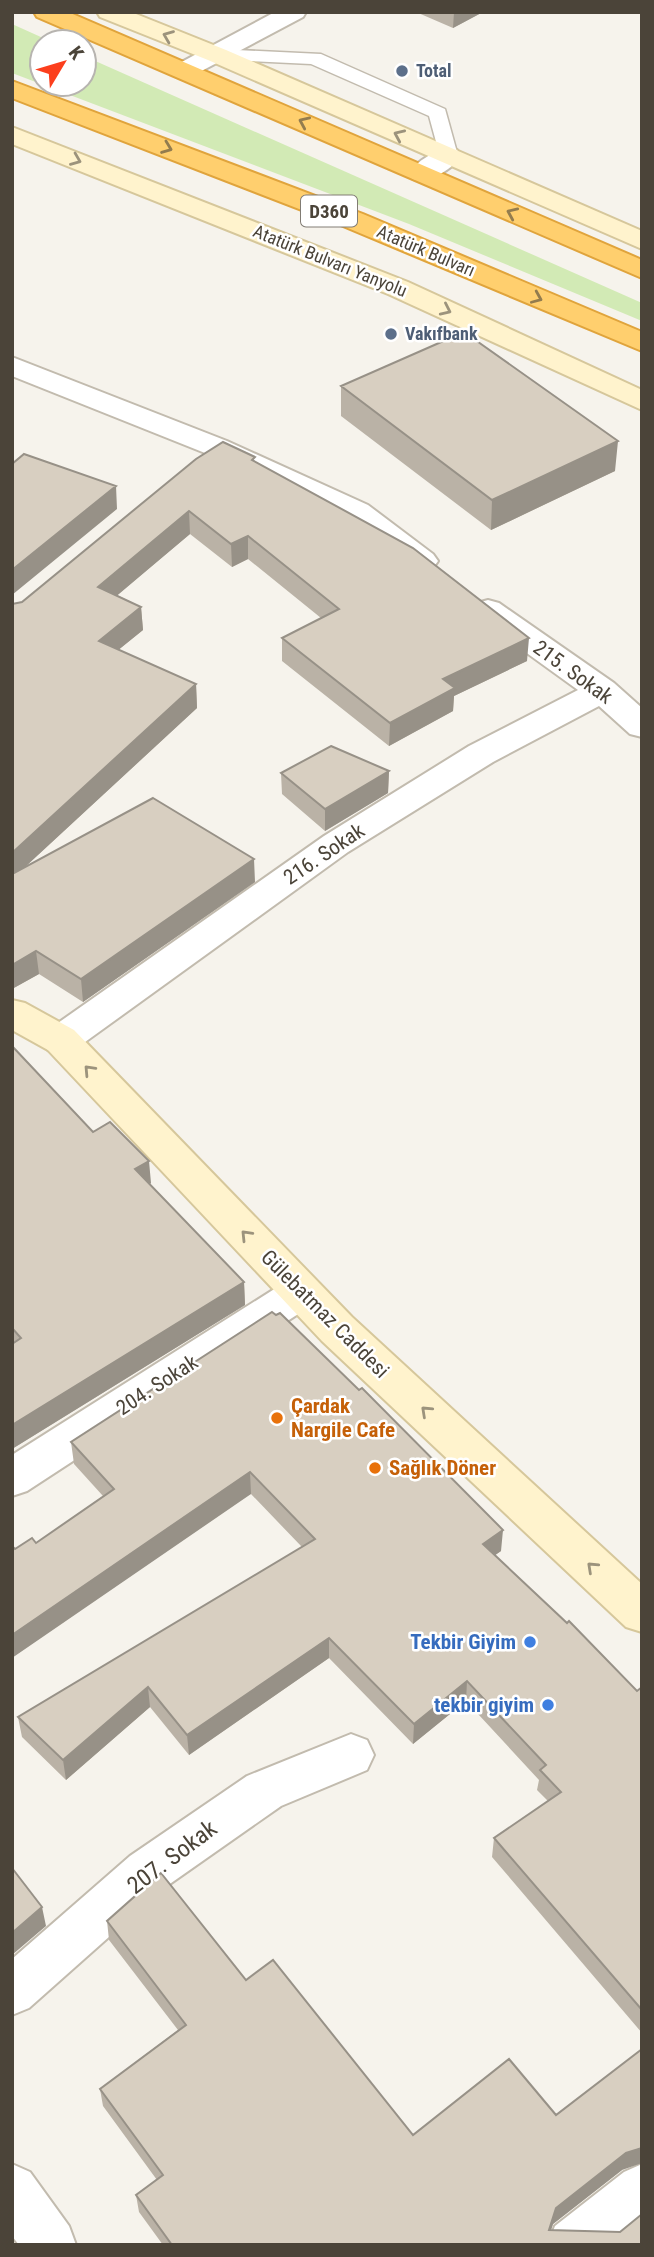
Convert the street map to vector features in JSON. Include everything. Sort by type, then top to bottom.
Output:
[{"type":"highway","points":[[46,12],[642,270]]},
{"type":"highway","name":"Atatürk Bulvarı","points":[[12,89],[352,220],[642,342]]},
{"type":"street","points":[[109,12],[217,55],[642,240]]},
{"type":"street","points":[[185,70],[294,12]]},
{"type":"street","name":"Atatürk Bulvarı Yanyolu","points":[[12,135],[398,288],[642,401]]},
{"type":"street","points":[[422,173],[448,156]]},
{"type":"street","name":"215. Sokak","points":[[17,374],[205,456],[356,513],[602,691],[642,726]]},
{"type":"street","name":"216. Sokak","points":[[61,1040],[336,844],[481,754],[602,691]]},
{"type":"street","name":"Gülebatmaz Caddesi","points":[[12,1013],[61,1040],[347,1338],[642,1613]]},
{"type":"street","name":"204. Sokak","points":[[12,1478],[301,1292]]},
{"type":"street","name":"207. Sokak","points":[[12,1991],[158,1864],[264,1791],[352,1755]]},
{"type":"street","points":[[12,2190],[50,2245]]},
{"type":"street","points":[[574,2245],[642,2190]]},
{"type":"lane","points":[[217,55],[314,58],[438,113],[448,156]]},
{"type":"green space","points":[[12,24],[28,31],[28,79],[12,73]]},
{"type":"green space","points":[[98,62],[642,303],[642,321],[409,224],[78,98],[98,98]]},
{"type":"building","points":[[464,332],[618,441],[492,500],[341,386]]},
{"type":"building","points":[[223,442],[255,457],[252,460],[413,548],[529,638],[443,679],[455,688],[390,723],[282,638],[339,609],[248,536],[231,544],[189,511],[98,587],[141,607],[99,641],[196,684],[12,853],[12,604],[22,602],[196,459]]},
{"type":"building","points":[[24,454],[116,486],[12,570],[12,464]]},
{"type":"building","points":[[331,746],[389,771],[325,809],[281,773]]},
{"type":"building","points":[[153,798],[254,859],[81,979],[36,951],[12,965],[12,874]]},
{"type":"building","points":[[12,1046],[93,1132],[110,1122],[149,1161],[135,1169],[244,1282],[12,1425],[12,1344],[21,1338],[12,1328]]},
{"type":"building","points":[[272,1312],[276,1315],[280,1313],[359,1390],[362,1388],[503,1530],[483,1544],[567,1623],[569,1621],[637,1691],[642,1687],[642,2010],[494,1838],[561,1792],[540,1770],[546,1765],[467,1681],[414,1724],[329,1638],[187,1735],[148,1687],[63,1760],[18,1717],[315,1539],[250,1472],[12,1635],[12,1546],[15,1549],[32,1538],[36,1543],[114,1489],[71,1442]]},
{"type":"building","points":[[12,1868],[42,1907],[12,1933]]},
{"type":"building","points":[[161,1873],[246,1980],[273,1960],[413,2135],[509,2059],[556,2115],[642,2049],[642,2148],[626,2153],[556,2208],[549,2230],[620,2232],[642,2214],[642,2245],[172,2245],[136,2195],[163,2175],[100,2089],[186,2025],[107,1921]]},
{"type":"place","name":"Total","points":[[402,71]]},
{"type":"place","name":"Vakıfbank","points":[[391,334]]},
{"type":"place","name":"Çardak Nargile Cafe","points":[[277,1418]]},
{"type":"place","name":"Sağlık Döner","points":[[375,1468]]},
{"type":"place","name":"Tekbir Giyim","points":[[530,1642]]},
{"type":"place","name":"tekbir giyim","points":[[548,1705]]}]
